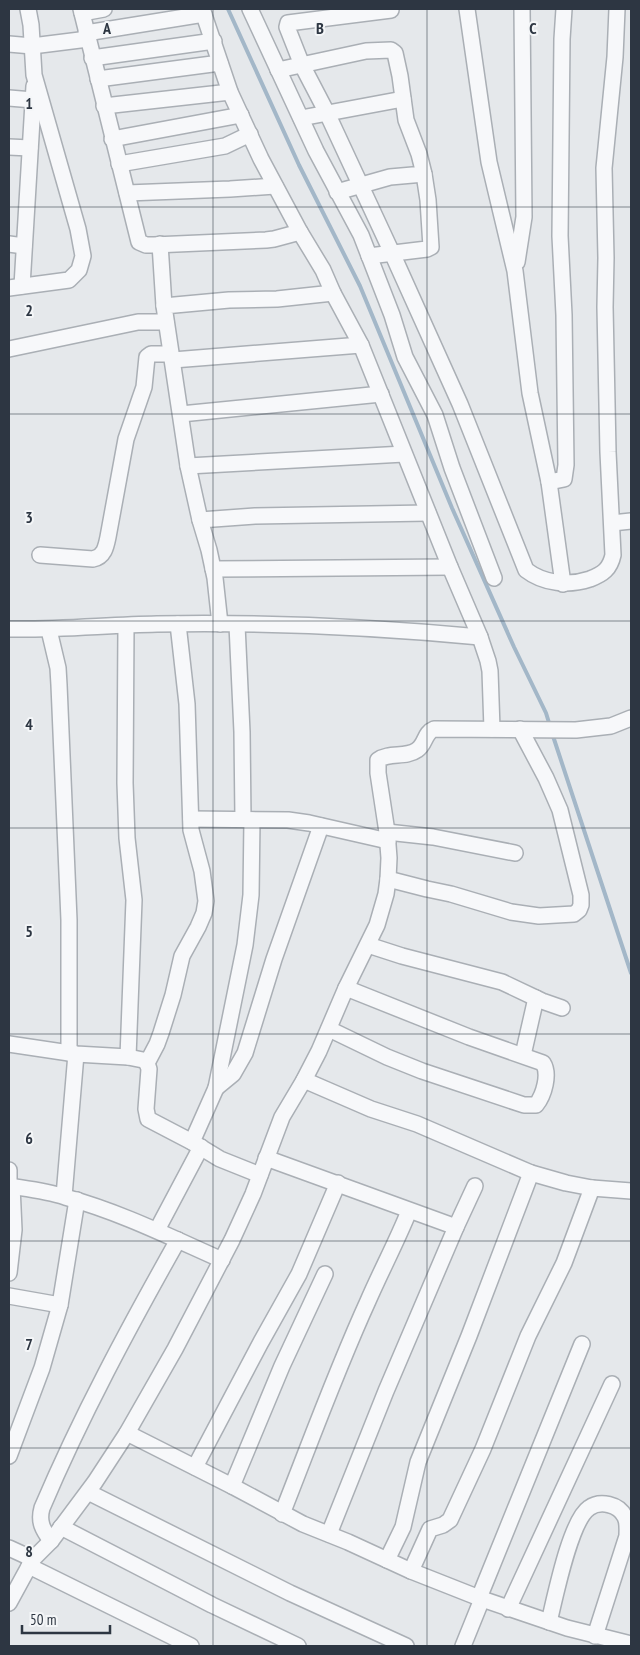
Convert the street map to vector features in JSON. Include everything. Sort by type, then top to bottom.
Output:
[{"type":"street","points":[[28,9],[34,75],[33,100],[24,246],[15,287],[72,279],[79,270],[83,256],[76,220],[34,75]]},
{"type":"street","points":[[104,9],[81,11],[138,241],[146,245],[274,239],[300,232]]},
{"type":"street","points":[[250,9],[337,192],[361,235],[392,315],[404,357],[434,415],[494,578]]},
{"type":"street","points":[[468,9],[489,162],[515,271],[530,393],[549,482],[563,584]]},
{"type":"street","points":[[515,271],[524,217],[522,9]]},
{"type":"street","points":[[549,482],[564,479],[566,464],[564,315],[560,236],[564,9]]},
{"type":"street","points":[[391,10],[288,23],[287,28],[302,65],[361,184],[460,404],[526,570],[534,576],[563,584],[577,583],[598,576],[609,567],[613,555],[608,452],[604,168],[615,57],[616,9]]},
{"type":"street","points":[[9,44],[32,46],[203,11],[230,92],[275,186],[323,270],[360,345],[480,637],[490,671],[492,729]]},
{"type":"street","points":[[92,58],[214,41]]},
{"type":"street","points":[[278,70],[366,51],[391,50],[395,53],[408,127],[420,154],[424,174],[431,247],[369,256]]},
{"type":"street","points":[[98,79],[220,63]]},
{"type":"street","points":[[104,106],[230,92]]},
{"type":"street","points":[[9,98],[33,100]]},
{"type":"street","points":[[301,118],[403,99]]},
{"type":"street","points":[[112,139],[241,115]]},
{"type":"street","points":[[119,164],[225,146],[250,134]]},
{"type":"street","points":[[9,147],[30,148]]},
{"type":"street","points":[[337,192],[390,177],[424,174]]},
{"type":"street","points":[[127,193],[230,190],[275,186]]},
{"type":"street","points":[[9,244],[24,246]]},
{"type":"street","points":[[160,244],[166,322],[188,466],[213,569],[220,624]]},
{"type":"street","points":[[164,306],[229,300],[277,299],[333,293]]},
{"type":"street","points":[[9,349],[138,322],[166,322]]},
{"type":"street","points":[[40,555],[93,559],[101,556],[106,548],[126,439],[144,387],[147,358],[151,354],[172,357],[360,345]]},
{"type":"street","points":[[181,414],[381,394]]},
{"type":"street","points":[[188,466],[404,454]]},
{"type":"street","points":[[200,520],[255,516],[428,513]]},
{"type":"street","points":[[612,523],[631,521]]},
{"type":"street","points":[[213,569],[450,567]]},
{"type":"street","points":[[178,624],[187,704],[191,830],[199,858],[206,901],[204,913],[182,956],[173,995],[161,1033],[147,1063],[149,1072],[146,1109],[148,1119],[229,1163],[260,1175]]},
{"type":"street","points":[[9,629],[49,630],[220,624],[312,626],[480,637]]},
{"type":"street","points":[[157,1230],[196,1145],[216,1088],[246,945],[252,895],[237,625]]},
{"type":"street","points":[[126,626],[125,783],[127,838],[134,900],[128,1057]]},
{"type":"street","points":[[9,1456],[42,1368],[60,1305],[70,1198],[72,1054],[69,920],[58,668],[49,630]]},
{"type":"street","points":[[9,1603],[31,1562],[88,1492],[127,1433],[175,1349],[248,1207],[282,1117],[304,1080],[368,944],[382,911],[388,879],[388,836],[377,768],[379,758],[416,750],[423,743],[428,732],[434,729],[576,730],[610,726],[631,718]]},
{"type":"street","points":[[388,879],[451,894],[511,912],[540,916],[574,914],[579,910],[581,895],[560,810],[525,729]]},
{"type":"street","points":[[191,819],[288,820],[388,836],[433,837],[515,853]]},
{"type":"street","points":[[216,1088],[233,1074],[244,1052],[274,959],[321,826]]},
{"type":"street","points":[[368,944],[402,956],[502,982],[562,1008]]},
{"type":"street","points":[[329,1029],[387,1057],[422,1071],[524,1105],[532,1106],[538,1103],[541,1097],[546,1079],[546,1068],[543,1063],[469,1037],[346,988]]},
{"type":"street","points":[[522,1055],[536,998]]},
{"type":"street","points":[[9,1044],[72,1054],[128,1057],[143,1060],[147,1063]]},
{"type":"street","points":[[304,1080],[371,1109],[417,1124],[531,1173],[566,1184],[631,1191]]},
{"type":"street","points":[[266,1158],[456,1227]]},
{"type":"street","points":[[9,1170],[14,1230],[9,1273]]},
{"type":"street","points":[[387,1560],[403,1526],[418,1462],[531,1173]]},
{"type":"street","points":[[195,1467],[298,1274],[338,1183]]},
{"type":"street","points":[[10,1186],[70,1198],[103,1208],[222,1260]]},
{"type":"street","points":[[329,1534],[386,1391],[475,1186]]},
{"type":"street","points":[[411,1571],[430,1529],[443,1525],[450,1520],[483,1449],[528,1336],[564,1263],[592,1188]]},
{"type":"street","points":[[282,1514],[328,1396],[409,1211]]},
{"type":"street","points":[[50,1541],[40,1523],[39,1516],[42,1508],[90,1403],[178,1240]]},
{"type":"street","points":[[232,1486],[282,1366],[324,1274]]},
{"type":"street","points":[[9,1296],[60,1305]]},
{"type":"street","points":[[463,1646],[582,1344]]},
{"type":"street","points":[[508,1609],[612,1384]]},
{"type":"street","points":[[127,1433],[232,1486],[282,1514],[411,1571],[508,1609],[595,1636],[631,1644]]},
{"type":"street","points":[[88,1492],[290,1593],[406,1646]]},
{"type":"street","points":[[549,1622],[565,1560],[579,1520],[584,1512],[596,1504],[604,1503],[611,1505],[621,1511],[625,1517],[627,1536],[595,1636]]},
{"type":"street","points":[[61,1527],[298,1646]]},
{"type":"street","points":[[9,1548],[31,1562],[191,1646]]},
{"type":"waterway","points":[[228,9],[299,165],[360,286],[452,508],[514,647],[546,713],[550,726]]},
{"type":"waterway","points":[[552,733],[631,973]]}]
